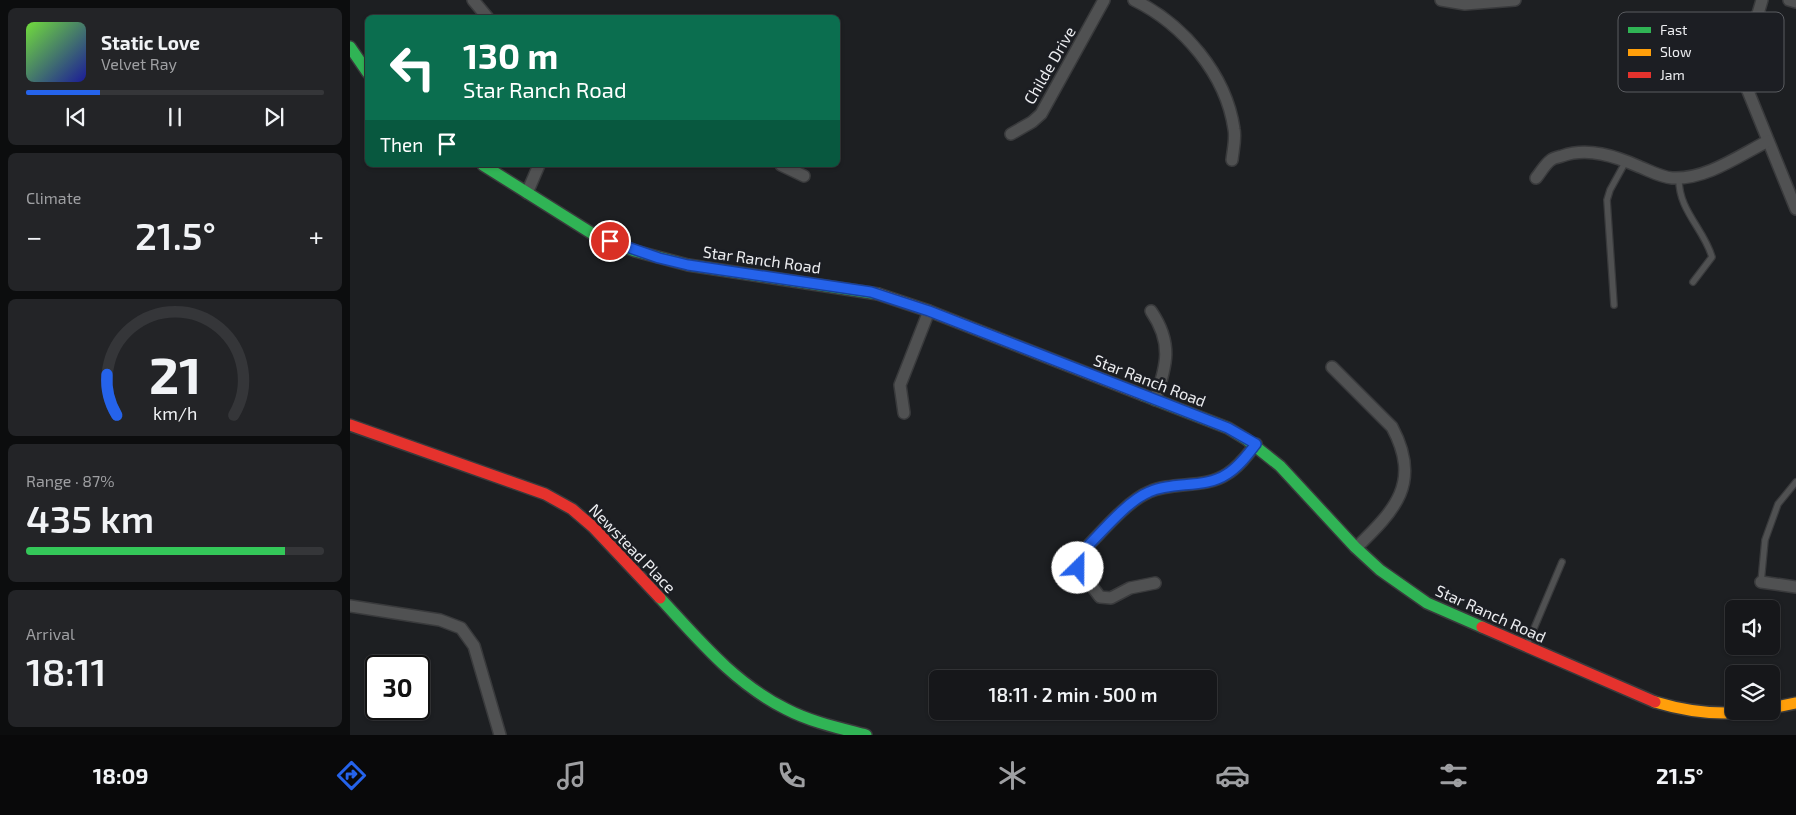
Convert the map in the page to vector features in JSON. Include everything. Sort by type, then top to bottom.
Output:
[{"type":"street","points":[[473,0],[486,15]]},
{"type":"street","name":"Childe Drive","points":[[1010,134],[1032,122],[1041,114],[1104,0]]},
{"type":"street","points":[[1134,0],[1160,15],[1178,29],[1197,50],[1210,70],[1225,98],[1235,131],[1232,160]]},
{"type":"street","points":[[1441,0],[1465,4],[1514,0]]},
{"type":"street","points":[[1789,0],[1796,2]]},
{"type":"street","points":[[350,47],[365,68]]},
{"type":"street","points":[[1750,92],[1796,209]]},
{"type":"street","points":[[1536,178],[1551,160],[1582,152],[1626,161],[1660,175],[1679,178],[1712,169],[1768,141]]},
{"type":"street","name":"Star Ranch Road","points":[[486,167],[596,236],[635,251],[688,265],[871,292],[929,311],[1228,428],[1256,444],[1270,455],[1356,548],[1398,586],[1426,603],[1648,700],[1677,709],[1712,714],[1725,713]]},
{"type":"street","points":[[527,193],[538,167]]},
{"type":"street","points":[[785,167],[804,176]]},
{"type":"street","points":[[904,413],[900,385],[929,311]]},
{"type":"street","points":[[1151,311],[1163,331],[1166,360],[1164,375],[1155,400]]},
{"type":"street","points":[[1332,367],[1392,427],[1399,439],[1404,469],[1404,484],[1400,498],[1383,522],[1356,548]]},
{"type":"street","name":"Newstead Place","points":[[350,425],[546,494],[572,509],[593,527],[725,668],[758,694],[787,710],[815,721],[866,735]]},
{"type":"street","points":[[1155,583],[1130,588],[1111,598],[1100,597],[1078,568],[1078,560],[1083,551],[1134,501],[1148,492],[1160,488],[1218,479],[1228,474],[1256,444]]},
{"type":"street","points":[[1761,582],[1796,587]]},
{"type":"street","points":[[350,606],[440,620],[461,628],[474,646],[500,735]]},
{"type":"street","points":[[1780,707],[1796,704]]},
{"type":"lane","points":[[1614,305],[1607,200],[1610,190],[1626,161]]},
{"type":"lane","points":[[1679,178],[1679,189],[1683,200],[1712,256],[1693,282]]},
{"type":"lane","points":[[1761,582],[1765,540],[1778,504],[1796,482]]},
{"type":"lane","points":[[1526,647],[1562,562]]},
{"type":"traffic: fast","points":[[350,47],[365,69]]},
{"type":"traffic: fast","points":[[486,167],[596,236],[635,251],[688,265],[878,294]]},
{"type":"traffic: fast","points":[[1143,395],[1228,428],[1246,439],[1280,466],[1355,547],[1380,570],[1427,603],[1482,627]]},
{"type":"traffic: fast","points":[[660,598],[718,660],[750,687],[805,718],[866,735]]},
{"type":"traffic: slow","points":[[878,294],[929,311],[1143,395]]},
{"type":"traffic: slow","points":[[1655,702],[1705,712],[1725,713]]},
{"type":"traffic: slow","points":[[1780,706],[1796,703]]},
{"type":"traffic: jam","points":[[350,425],[545,494],[572,509],[593,527],[660,598]]},
{"type":"traffic: jam","points":[[1482,627],[1655,702]]},
{"type":"route","points":[[610,241],[635,251],[688,265],[871,292],[929,311],[1228,428],[1256,444],[1228,474],[1218,479],[1160,488],[1148,492],[1134,501],[1083,551],[1078,560],[1078,568]]}]
